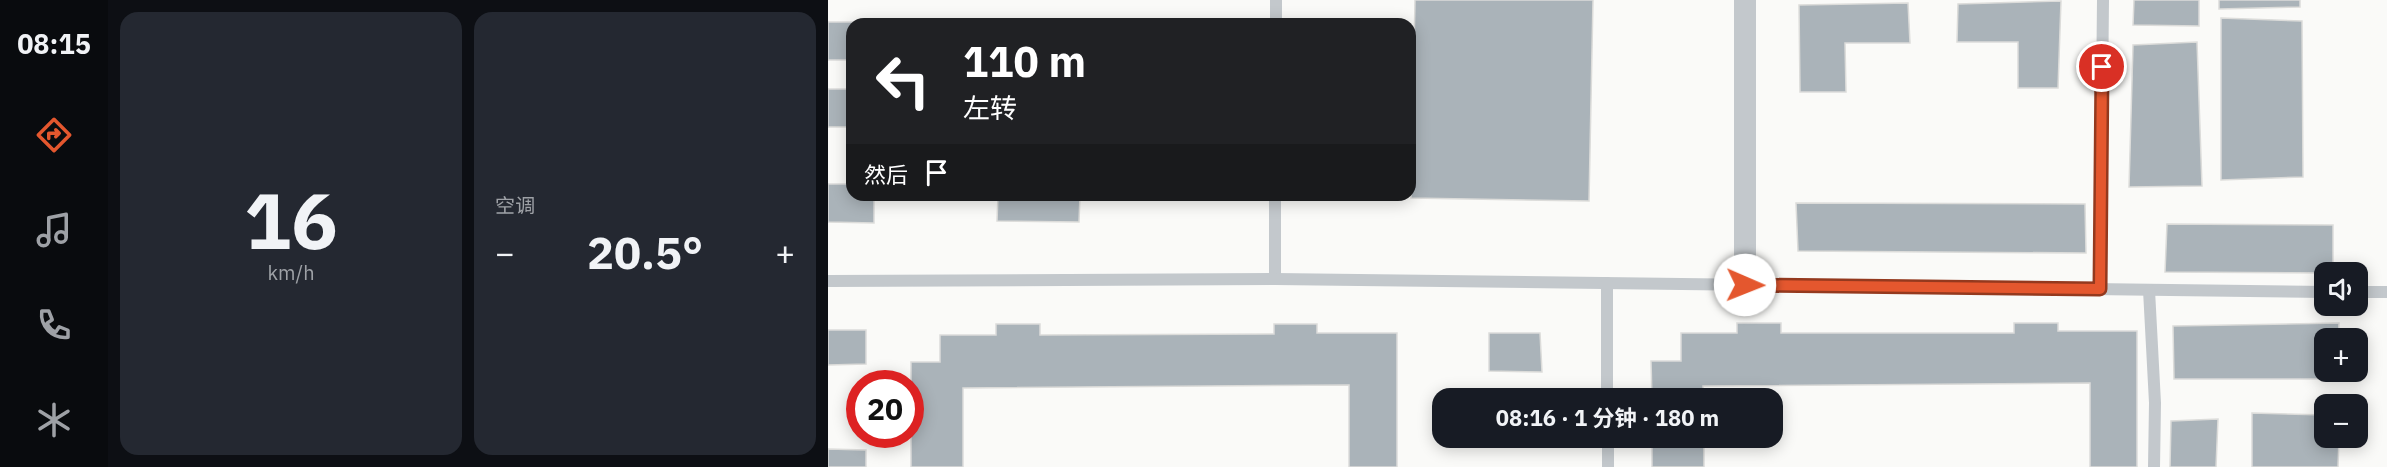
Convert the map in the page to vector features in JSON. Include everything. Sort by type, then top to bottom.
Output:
[{"type":"street","points":[[1745,0],[1745,285]]},
{"type":"lane","points":[[1276,0],[1276,18]]},
{"type":"lane","points":[[2100,289],[2103,0]]},
{"type":"lane","points":[[1275,201],[1275,279]]},
{"type":"lane","points":[[828,281],[1275,279],[2314,292]]},
{"type":"lane","points":[[1606,283],[1607,388]]},
{"type":"lane","points":[[2149,290],[2155,403],[2154,467]]},
{"type":"lane","points":[[2368,292],[2387,292]]},
{"type":"lane","points":[[1608,448],[1608,467]]},
{"type":"building","points":[[1415,0],[1593,0],[1589,201],[1416,198]]},
{"type":"building","points":[[2134,0],[2199,0],[2199,26],[2133,25]]},
{"type":"building","points":[[2219,0],[2300,0],[2300,7],[2219,9]]},
{"type":"building","points":[[2061,1],[2058,88],[2018,88],[2018,42],[1957,42],[1958,4]]},
{"type":"building","points":[[1908,3],[1910,43],[1845,43],[1846,92],[1800,92],[1799,5]]},
{"type":"building","points":[[2221,18],[2302,21],[2303,177],[2221,180]]},
{"type":"building","points":[[828,22],[846,22],[846,60],[828,60]]},
{"type":"building","points":[[2197,42],[2202,186],[2129,187],[2133,45]]},
{"type":"building","points":[[828,89],[846,89],[846,127],[828,127]]},
{"type":"building","points":[[828,184],[846,184],[846,201],[874,201],[874,223],[828,222]]},
{"type":"building","points":[[998,201],[1080,201],[1079,222],[997,221]]},
{"type":"building","points":[[1796,203],[2085,204],[2086,253],[1798,251]]},
{"type":"building","points":[[2167,224],[2333,225],[2333,262],[2314,262],[2314,273],[2165,272]]},
{"type":"building","points":[[1737,323],[1781,323],[1781,333],[2014,333],[2014,323],[2058,323],[2058,331],[2137,331],[2137,467],[2090,467],[2090,383],[1652,388],[1651,361],[1681,361],[1681,333],[1737,333]]},
{"type":"building","points":[[2339,323],[2339,328],[2314,328],[2314,379],[2174,379],[2173,326]]},
{"type":"building","points":[[996,324],[1040,324],[1040,335],[1274,334],[1274,324],[1317,324],[1317,333],[1397,333],[1397,467],[1349,467],[1349,385],[963,388],[963,467],[911,467],[911,448],[924,448],[924,370],[911,370],[911,362],[940,362],[940,335],[996,335]]},
{"type":"building","points":[[828,330],[866,330],[866,364],[828,365]]},
{"type":"building","points":[[1489,333],[1540,333],[1542,372],[1489,371]]},
{"type":"building","points":[[2252,413],[2314,415],[2314,448],[2339,448],[2338,467],[2252,467]]},
{"type":"building","points":[[2218,419],[2216,467],[2170,467],[2171,421]]},
{"type":"building","points":[[1652,448],[1704,448],[1704,467],[1652,467]]},
{"type":"building","points":[[828,449],[866,450],[866,467],[828,467]]},
{"type":"route","points":[[1745,285],[2100,289],[2102,67]]}]
